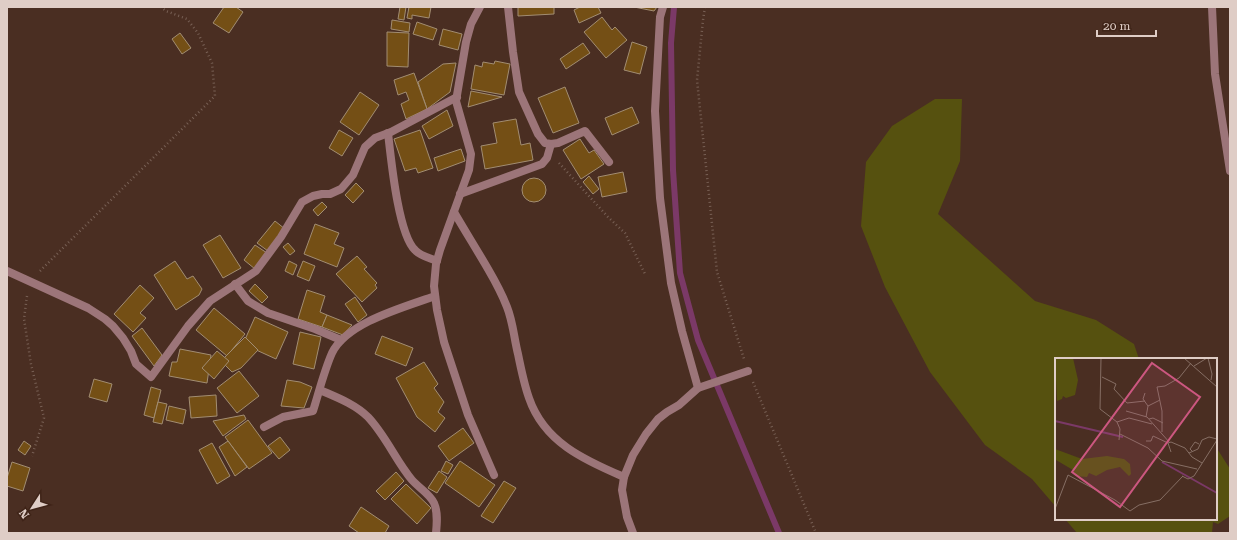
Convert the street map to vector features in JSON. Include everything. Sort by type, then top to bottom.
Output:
[{"type":"street","points":[[480,7],[471,24],[466,42],[456,101],[471,154],[469,170],[440,250],[434,286],[444,342],[468,415],[494,475]]},
{"type":"street","points":[[508,7],[519,92],[538,134],[545,143],[551,144],[558,143],[585,131],[609,162]]},
{"type":"street","points":[[663,7],[660,17],[655,111],[660,198],[671,283],[682,332],[698,388]]},
{"type":"street","points":[[1212,7],[1215,74],[1230,171]]},
{"type":"street","points":[[7,271],[88,308],[105,319],[123,338],[136,364],[151,377],[188,326],[210,301],[256,271],[282,237],[302,202],[313,196],[330,194],[341,189],[352,175],[365,147],[375,138],[388,133],[457,97]]},
{"type":"street","points":[[388,133],[399,206],[405,233],[414,249],[420,254],[437,261]]},
{"type":"street","points":[[460,194],[542,164],[547,158],[551,144]]},
{"type":"street","points":[[454,212],[499,288],[507,306],[512,321],[516,348],[528,398],[535,412],[560,443],[574,454],[590,463],[624,477]]},
{"type":"street","points":[[235,284],[248,301],[268,314],[315,329],[342,340]]},
{"type":"street","points":[[264,427],[283,417],[313,411],[333,352],[342,340],[359,326],[370,320],[435,296]]},
{"type":"street","points":[[634,533],[623,502],[622,490],[624,477],[633,455],[658,419],[679,405],[698,388],[748,371]]},
{"type":"street","points":[[320,390],[358,409],[368,417],[412,481],[433,501],[436,508],[436,533]]},
{"type":"path","points":[[32,456],[44,418],[31,364],[24,319],[29,282],[216,96],[212,63],[198,32],[188,19],[166,11],[161,7]]},
{"type":"path","points":[[705,7],[702,20],[697,80],[717,272],[748,371],[816,533]]},
{"type":"path","points":[[549,153],[608,217],[625,233],[645,274]]},
{"type":"shaded area","points":[[935,99],[962,99],[960,161],[938,214],[1035,301],[1096,320],[1134,344],[1139,358],[1055,358],[1055,506],[1032,479],[985,445],[930,372],[885,287],[861,226],[866,162],[892,126]]},
{"type":"shaded area","points":[[1217,449],[1230,469],[1230,516],[1218,524],[1213,522],[1212,533],[1077,533],[1066,520],[1217,520]]},
{"type":"building","points":[[224,7],[236,7],[243,12],[229,33],[213,23]]},
{"type":"building","points":[[400,7],[406,7],[404,20],[398,19]]},
{"type":"building","points":[[409,7],[431,7],[429,18],[412,15],[412,19],[407,18]]},
{"type":"building","points":[[518,7],[554,7],[554,14],[518,16]]},
{"type":"building","points":[[580,7],[598,7],[601,13],[579,23],[574,10]]},
{"type":"building","points":[[634,7],[657,7],[654,11]]},
{"type":"building","points":[[602,17],[612,30],[615,27],[627,40],[606,58],[584,32]]},
{"type":"building","points":[[392,20],[410,23],[409,32],[391,29]]},
{"type":"building","points":[[417,22],[437,29],[433,40],[413,34]]},
{"type":"building","points":[[443,29],[462,34],[458,50],[439,45]]},
{"type":"building","points":[[387,32],[409,33],[408,67],[387,66]]},
{"type":"building","points":[[180,33],[191,48],[182,54],[172,39]]},
{"type":"building","points":[[632,42],[647,47],[640,74],[624,70]]},
{"type":"building","points":[[583,43],[590,53],[566,69],[560,59]]},
{"type":"building","points":[[495,61],[510,64],[504,95],[471,89],[475,65],[482,67],[483,62],[494,64]]},
{"type":"building","points":[[456,63],[450,92],[427,109],[418,82],[443,64]]},
{"type":"building","points":[[414,73],[427,109],[406,119],[401,104],[409,100],[406,92],[398,95],[394,80]]},
{"type":"building","points":[[565,87],[579,123],[553,133],[538,98]]},
{"type":"building","points":[[471,91],[502,97],[468,107]]},
{"type":"building","points":[[360,92],[379,105],[359,135],[340,122]]},
{"type":"building","points":[[632,107],[639,123],[612,135],[605,118]]},
{"type":"building","points":[[447,110],[453,126],[429,139],[422,126]]},
{"type":"building","points":[[516,119],[521,145],[530,143],[533,160],[485,169],[481,146],[497,143],[493,123]]},
{"type":"building","points":[[339,130],[353,138],[342,156],[329,148]]},
{"type":"building","points":[[420,130],[433,168],[418,173],[416,168],[405,171],[394,139]]},
{"type":"building","points":[[580,139],[589,153],[594,150],[604,164],[581,179],[563,150]]},
{"type":"building","points":[[461,149],[465,161],[438,171],[434,158]]},
{"type":"building","points":[[623,172],[627,192],[602,197],[598,177]]},
{"type":"building","points":[[589,176],[599,189],[593,194],[583,182]]},
{"type":"building","points":[[534,178],[543,181],[546,190],[543,199],[534,202],[525,199],[522,190],[525,181]]},
{"type":"building","points":[[356,183],[364,191],[353,203],[345,195]]},
{"type":"building","points":[[322,202],[327,207],[318,216],[313,210]]},
{"type":"building","points":[[275,221],[285,229],[268,251],[257,243]]},
{"type":"building","points":[[315,224],[339,233],[334,244],[344,248],[337,267],[304,254]]},
{"type":"building","points":[[220,235],[241,268],[223,278],[203,245]]},
{"type":"building","points":[[288,243],[295,251],[290,255],[283,247]]},
{"type":"building","points":[[255,245],[267,253],[255,269],[244,260]]},
{"type":"building","points":[[357,256],[367,267],[364,269],[377,283],[375,285],[377,288],[362,302],[336,274]]},
{"type":"building","points":[[175,261],[187,279],[193,276],[202,289],[199,295],[176,310],[154,275]]},
{"type":"building","points":[[289,261],[297,265],[293,275],[285,271]]},
{"type":"building","points":[[303,261],[315,266],[309,281],[297,276]]},
{"type":"building","points":[[255,284],[268,297],[262,303],[249,291]]},
{"type":"building","points":[[140,285],[154,298],[140,313],[146,318],[133,332],[114,314]]},
{"type":"building","points":[[307,290],[325,296],[320,312],[327,315],[322,327],[298,319]]},
{"type":"building","points":[[355,297],[367,315],[358,322],[345,304]]},
{"type":"building","points":[[214,308],[245,334],[227,356],[196,330]]},
{"type":"building","points":[[327,315],[352,325],[343,335],[322,327]]},
{"type":"building","points":[[255,317],[288,332],[276,359],[243,344]]},
{"type":"building","points":[[142,328],[162,355],[154,366],[132,336]]},
{"type":"building","points":[[300,332],[321,337],[314,369],[293,364]]},
{"type":"building","points":[[382,336],[413,348],[406,366],[375,354]]},
{"type":"building","points":[[245,337],[258,350],[241,368],[232,372],[221,361]]},
{"type":"building","points":[[180,349],[211,355],[207,383],[169,376],[172,362],[177,362]]},
{"type":"building","points":[[217,351],[229,361],[214,379],[202,368]]},
{"type":"building","points":[[424,362],[438,384],[434,388],[444,402],[438,412],[445,418],[435,432],[417,417],[396,378]]},
{"type":"building","points":[[239,371],[259,396],[237,413],[217,388]]},
{"type":"building","points":[[94,379],[112,384],[107,402],[89,397]]},
{"type":"building","points":[[287,380],[300,382],[312,387],[304,408],[281,406]]},
{"type":"building","points":[[151,387],[161,390],[154,418],[144,415]]},
{"type":"building","points":[[216,395],[217,416],[191,418],[189,397]]},
{"type":"building","points":[[158,402],[167,404],[162,424],[153,422]]},
{"type":"building","points":[[169,406],[186,410],[183,424],[166,420]]},
{"type":"building","points":[[244,415],[246,419],[223,436],[213,421]]},
{"type":"building","points":[[248,420],[272,453],[249,469],[225,437]]},
{"type":"building","points":[[463,428],[474,443],[449,461],[438,446]]},
{"type":"building","points":[[280,437],[290,450],[279,459],[268,446]]},
{"type":"building","points":[[24,441],[31,446],[25,455],[18,450]]},
{"type":"building","points":[[228,441],[247,467],[235,476],[219,447]]},
{"type":"building","points":[[212,443],[230,476],[217,484],[199,450]]},
{"type":"building","points":[[446,461],[453,465],[448,474],[441,471]]},
{"type":"building","points":[[460,461],[495,485],[479,507],[445,483]]},
{"type":"building","points":[[12,462],[30,468],[23,491],[7,486],[7,478]]},
{"type":"building","points":[[439,471],[447,477],[437,493],[428,488]]},
{"type":"building","points":[[396,472],[404,481],[385,500],[376,491]]},
{"type":"building","points":[[504,481],[516,488],[493,523],[481,516]]},
{"type":"building","points":[[406,484],[431,508],[417,524],[391,499]]},
{"type":"building","points":[[361,507],[389,526],[385,533],[359,533],[349,526]]},
{"type":"waterway","points":[[674,7],[671,43],[673,170],[680,273],[698,340],[779,533]]}]
